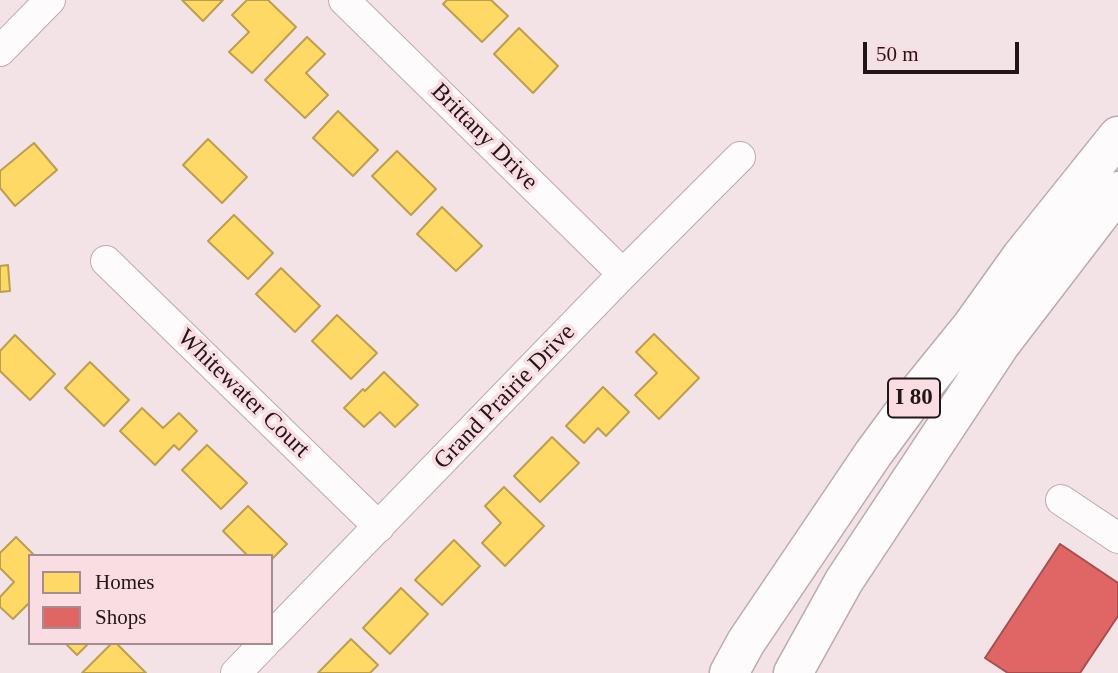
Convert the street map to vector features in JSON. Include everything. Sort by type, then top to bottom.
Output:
[{"type":"highway","name":"I 80","points":[[729,673],[746,642],[873,454],[1021,257],[1118,136]]},
{"type":"highway","name":"I 80","points":[[793,673],[844,581],[992,356],[1118,191]]},
{"type":"street","points":[[0,51],[50,0]]},
{"type":"street","name":"Brittany Drive","points":[[344,0],[623,274]]},
{"type":"street","name":"Grand Prairie Drive","points":[[273,635],[740,157]]},
{"type":"street","name":"Whitewater Court","points":[[106,261],[380,527]]},
{"type":"street","points":[[1061,500],[1118,538]]},
{"type":"street","points":[[236,673],[263,645]]},
{"type":"building: Homes","points":[[182,0],[223,0],[203,21]]},
{"type":"building: Homes","points":[[247,0],[268,0],[296,27],[252,73],[229,52],[249,32],[232,15]]},
{"type":"building: Homes","points":[[447,0],[491,0],[508,16],[482,42],[443,4]]},
{"type":"building: Homes","points":[[519,28],[558,66],[533,93],[494,54]]},
{"type":"building: Homes","points":[[307,37],[325,54],[306,73],[328,95],[305,118],[265,80]]},
{"type":"building: Homes","points":[[338,111],[378,150],[353,176],[313,138]]},
{"type":"building: Homes","points":[[208,139],[247,177],[222,203],[183,165]]},
{"type":"building: Homes","points":[[34,143],[57,170],[15,206],[0,188],[0,171]]},
{"type":"building: Homes","points":[[397,151],[436,189],[411,215],[372,176]]},
{"type":"building: Homes","points":[[442,207],[482,246],[456,271],[417,234]]},
{"type":"building: Homes","points":[[234,215],[273,253],[248,279],[208,241]]},
{"type":"building: Homes","points":[[8,265],[10,291],[0,292],[0,266]]},
{"type":"building: Homes","points":[[281,268],[320,306],[295,332],[256,294]]},
{"type":"building: Homes","points":[[337,315],[377,353],[351,379],[312,341]]},
{"type":"building: Homes","points":[[654,334],[699,378],[659,419],[635,395],[657,373],[636,352]]},
{"type":"building: Homes","points":[[15,335],[55,374],[30,400],[0,371],[0,351]]},
{"type":"building: Homes","points":[[90,362],[129,400],[104,426],[65,388]]},
{"type":"building: Homes","points":[[384,372],[418,405],[395,427],[380,412],[364,427],[344,408]]},
{"type":"building: Homes","points":[[603,387],[629,412],[606,436],[598,428],[584,443],[566,426]]},
{"type":"building: Homes","points":[[142,408],[163,428],[179,413],[197,431],[179,450],[174,445],[155,465],[120,431]]},
{"type":"building: Homes","points":[[552,437],[579,463],[540,502],[514,476]]},
{"type":"building: Homes","points":[[207,445],[247,483],[221,509],[182,470]]},
{"type":"building: Homes","points":[[504,487],[544,526],[505,566],[482,543],[501,523],[485,506]]},
{"type":"building: Homes","points":[[248,506],[287,544],[273,558],[273,554],[246,554],[223,531]]},
{"type":"building: Homes","points":[[16,537],[33,554],[28,554],[28,604],[13,619],[0,607],[0,597],[14,582],[0,568],[0,553]]},
{"type":"building: Homes","points":[[454,540],[480,566],[442,605],[415,580]]},
{"type":"building: Homes","points":[[401,588],[428,614],[390,654],[363,628]]},
{"type":"building: Homes","points":[[351,639],[378,665],[370,673],[318,673]]},
{"type":"building: Homes","points":[[67,645],[87,645],[77,655]]},
{"type":"building: Homes","points":[[110,645],[118,645],[146,673],[82,673]]},
{"type":"building: Shops","points":[[1060,544],[1118,583],[1118,616],[1080,673],[1008,673],[985,658]]}]
